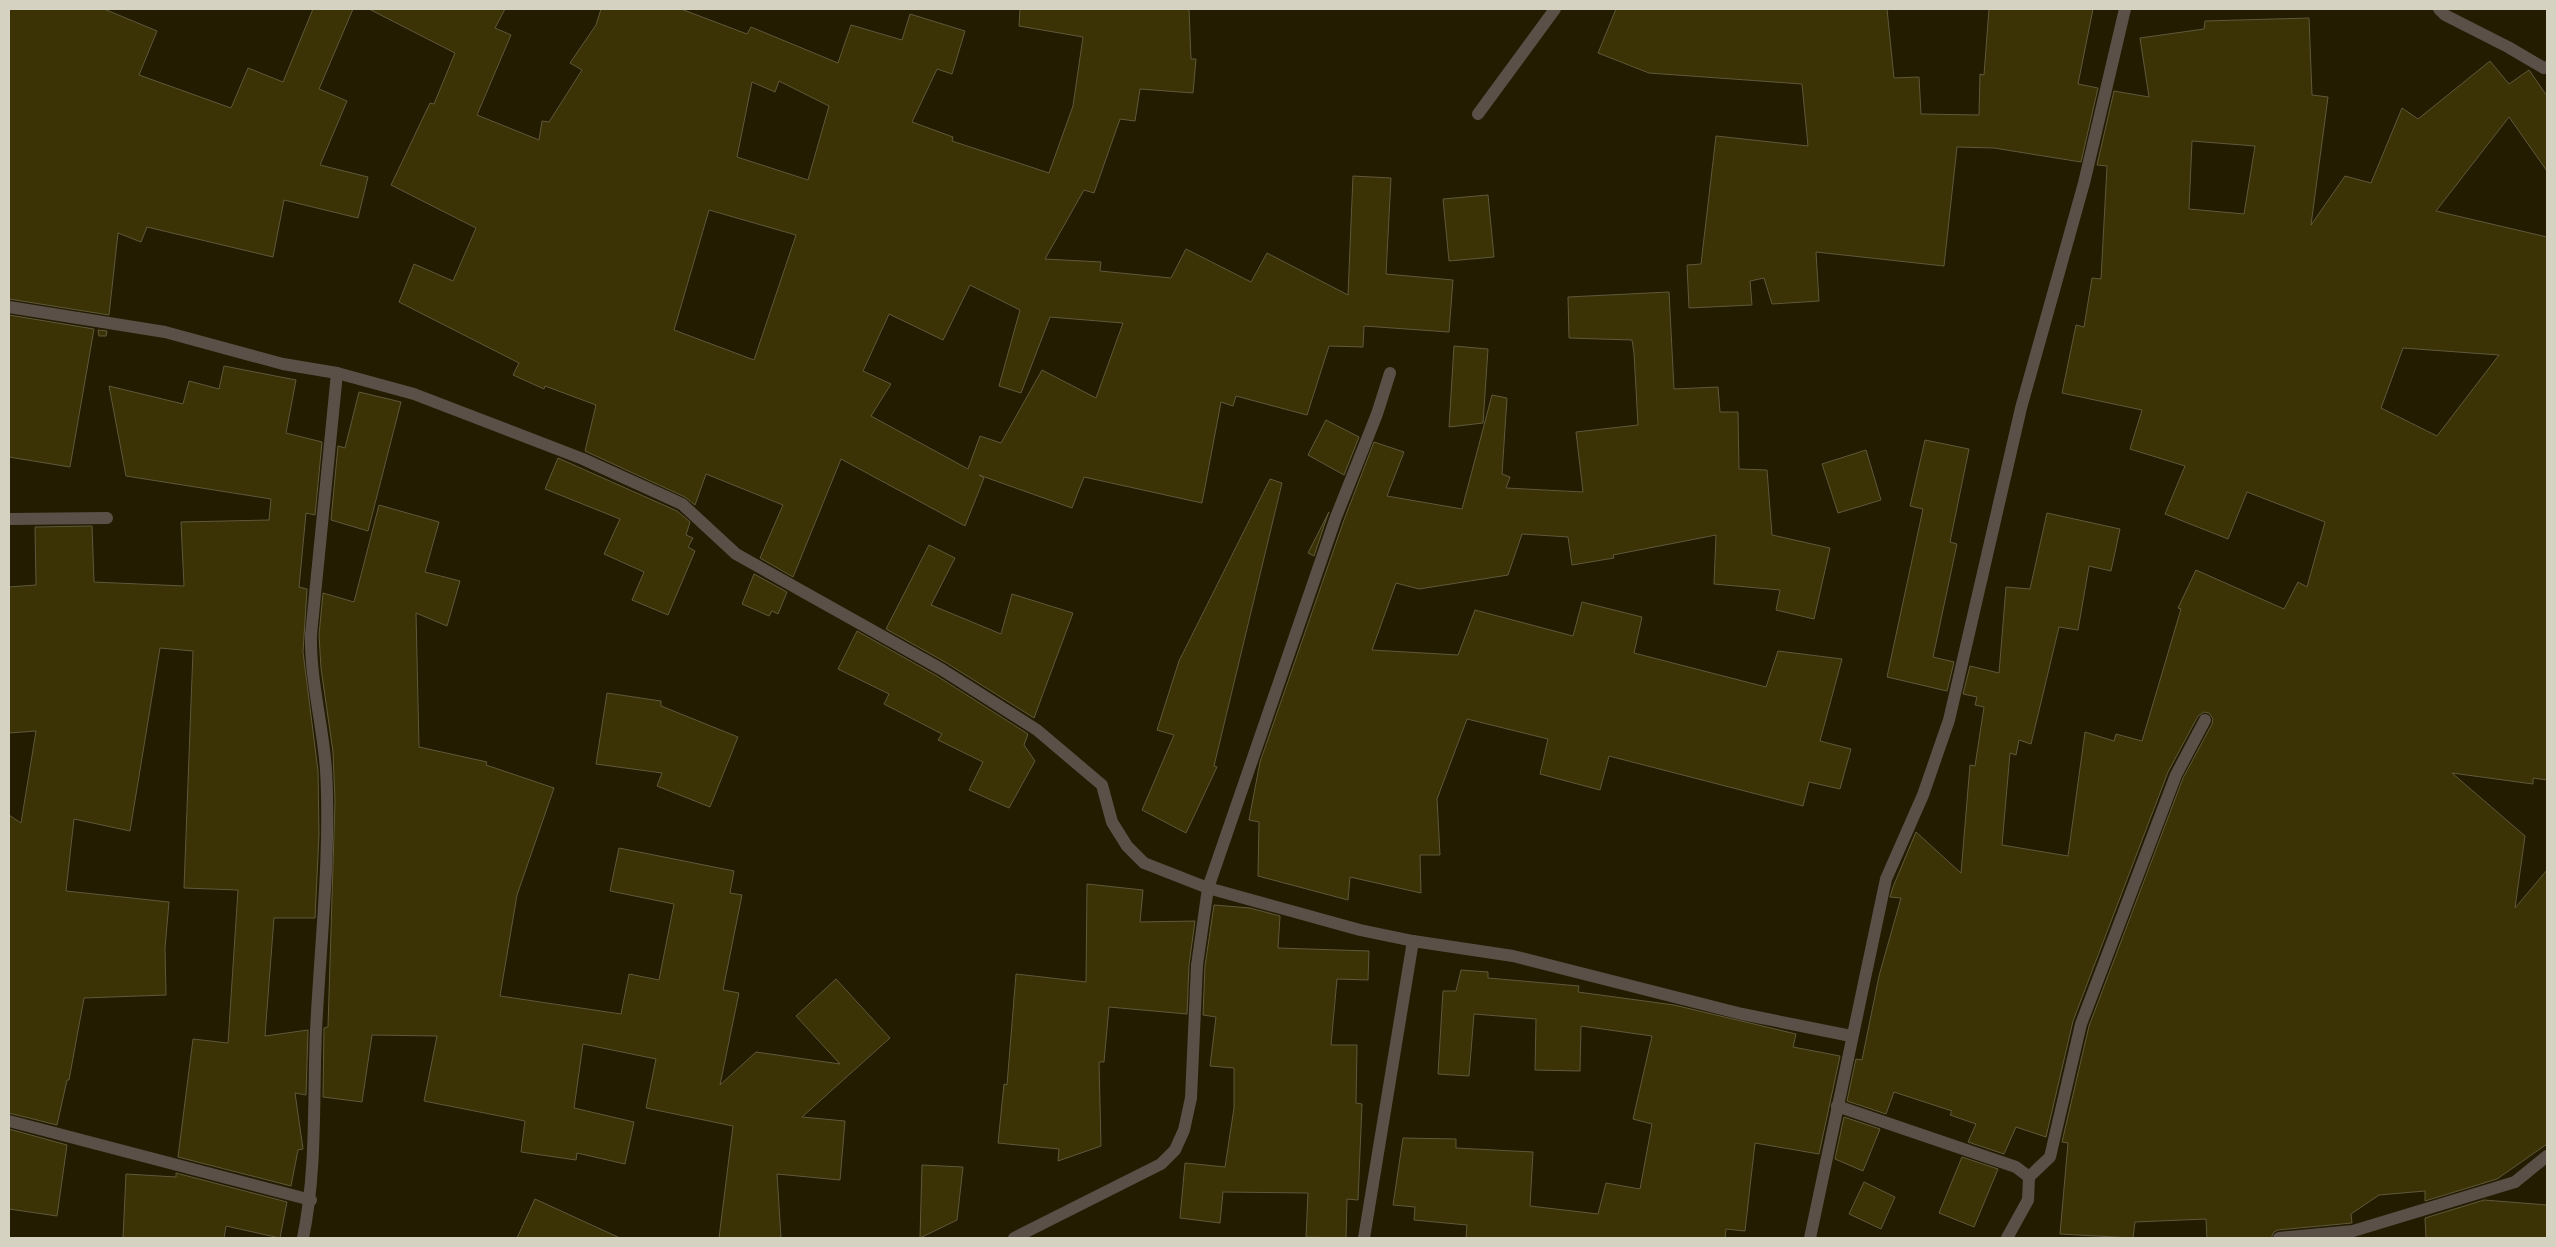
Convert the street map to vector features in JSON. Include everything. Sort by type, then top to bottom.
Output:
[{"type":"street","points":[[1478,114],[1555,9]]},
{"type":"street","points":[[1810,1238],[1836,1106],[1886,878],[1923,795],[1948,720],[2021,408],[2084,184],[2124,9]]},
{"type":"street","points":[[2439,9],[2445,15],[2508,46],[2546,69]]},
{"type":"street","points":[[9,307],[165,332],[283,364],[338,373],[414,394],[583,459],[682,504],[736,554],[940,670],[1037,730],[1102,785],[1112,822],[1127,846],[1144,863],[1208,888],[1360,930],[1413,941],[1513,956],[1742,1014],[1851,1036]]},
{"type":"street","points":[[303,1238],[311,1200],[314,1068],[327,832],[326,770],[318,705],[310,663],[311,635],[338,373]]},
{"type":"street","points":[[1014,1238],[1160,1164],[1175,1150],[1184,1130],[1191,1098],[1197,965],[1208,888],[1336,517],[1377,414],[1390,373]]},
{"type":"street","points":[[9,518],[106,518]]},
{"type":"street","points":[[2007,1238],[2028,1200],[2029,1177],[2050,1157],[2081,1024],[2176,775],[2206,720]]},
{"type":"street","points":[[1364,1238],[1413,941]]},
{"type":"street","points":[[1836,1106],[2016,1167],[2029,1177]]},
{"type":"street","points":[[9,1121],[311,1200]]},
{"type":"street","points":[[2279,1238],[2353,1231],[2515,1182],[2545,1162]]},
{"type":"building","points":[[9,9],[104,9],[157,31],[139,75],[231,108],[248,68],[283,82],[313,9],[353,9],[319,89],[347,101],[320,165],[368,177],[358,218],[284,200],[273,257],[147,227],[141,242],[118,233],[109,315],[9,299]]},
{"type":"building","points":[[369,9],[505,9],[495,28],[511,35],[477,115],[539,140],[542,121],[549,122],[582,70],[570,63],[596,25],[601,9],[681,9],[747,34],[751,27],[838,63],[851,25],[902,40],[910,14],[965,31],[952,74],[937,69],[912,122],[953,137],[952,141],[1049,173],[1073,106],[1083,37],[1019,26],[1020,9],[1189,9],[1191,59],[1196,59],[1193,93],[1140,89],[1135,121],[1120,119],[1094,193],[1084,190],[1045,259],[1101,262],[1100,271],[1171,278],[1186,249],[1251,282],[1267,253],[1348,295],[1353,176],[1391,178],[1386,274],[1453,280],[1449,332],[1364,326],[1363,347],[1329,346],[1307,415],[1236,396],[1233,406],[1221,402],[1202,503],[1084,477],[1072,508],[979,475],[984,478],[965,526],[841,459],[793,577],[760,558],[783,505],[706,474],[695,505],[685,497],[585,451],[596,405],[545,386],[544,389],[513,375],[519,363],[399,302],[414,264],[453,281],[476,228],[391,185],[430,103],[434,104],[455,53]],"holes":[[[779,81],[829,106],[808,180],[737,157],[752,82],[775,92]],[[709,210],[796,235],[754,360],[674,330]],[[970,285],[1020,310],[999,386],[1021,393],[1050,317],[1123,323],[1096,398],[1042,370],[1001,443],[980,436],[968,469],[871,416],[891,384],[863,371],[889,314],[943,340]]]},
{"type":"building","points":[[1616,9],[1887,9],[1894,78],[1919,77],[1921,114],[1979,115],[1980,74],[1984,75],[1989,9],[2093,9],[2078,84],[2098,88],[2081,162],[1994,148],[1957,147],[1944,266],[1816,252],[1819,301],[1772,304],[1764,278],[1750,281],[1752,305],[1689,308],[1687,265],[1701,264],[1716,136],[1808,146],[1802,84],[1649,73],[1598,53]]},
{"type":"building","points":[[2309,18],[2312,95],[2328,97],[2311,225],[2345,176],[2371,183],[2402,108],[2418,119],[2490,61],[2509,84],[2529,70],[2547,96],[2547,171],[2509,117],[2436,211],[2547,237],[2547,780],[2533,778],[2533,784],[2452,773],[2525,836],[2515,908],[2547,870],[2547,1144],[2497,1179],[2425,1201],[2425,1191],[2379,1195],[2351,1214],[2352,1223],[2278,1230],[2274,1232],[2271,1238],[2207,1238],[2206,1219],[2135,1222],[2133,1238],[2060,1234],[2068,1143],[2062,1142],[2089,1026],[2183,778],[2212,724],[2213,719],[2209,713],[2204,712],[2198,716],[2168,772],[2073,1021],[2046,1137],[2016,1127],[2004,1154],[1968,1142],[1976,1124],[1950,1115],[1952,1111],[1894,1092],[1886,1114],[1847,1101],[1856,1059],[1862,1060],[1879,976],[1901,898],[1890,897],[1916,832],[1961,873],[1970,765],[1975,766],[1984,707],[1975,705],[1977,697],[1963,694],[1970,666],[1999,673],[2006,587],[2030,589],[2047,513],[2120,529],[2111,571],[2089,566],[2078,630],[2059,627],[2031,744],[2019,740],[2016,755],[2010,753],[2002,845],[2068,856],[2085,732],[2114,741],[2116,734],[2142,741],[2181,609],[2178,608],[2196,570],[2284,609],[2298,582],[2307,587],[2325,522],[2247,492],[2228,539],[2165,514],[2185,466],[2130,449],[2142,410],[2062,393],[2076,325],[2084,327],[2092,278],[2101,279],[2107,166],[2097,165],[2114,91],[2149,97],[2140,38],[2204,29],[2205,21]],"holes":[[[2192,141],[2255,146],[2244,214],[2189,209]],[[2403,348],[2499,355],[2437,436],[2381,408]]]},
{"type":"building","points":[[1488,195],[1494,257],[1449,261],[1443,199]]},
{"type":"building","points":[[1669,292],[1674,389],[1718,387],[1720,412],[1738,412],[1739,469],[1767,470],[1772,535],[1830,548],[1814,619],[1776,610],[1780,590],[1714,584],[1716,535],[1613,555],[1614,558],[1572,565],[1568,537],[1522,534],[1508,575],[1419,589],[1396,583],[1372,650],[1458,655],[1475,610],[1573,636],[1582,602],[1642,617],[1634,653],[1766,687],[1778,651],[1842,659],[1820,741],[1851,749],[1840,789],[1809,782],[1803,806],[1609,756],[1600,790],[1540,774],[1548,739],[1467,719],[1437,799],[1440,855],[1420,855],[1421,893],[1350,877],[1348,900],[1258,876],[1259,822],[1249,820],[1260,762],[1344,520],[1374,442],[1404,452],[1387,496],[1462,509],[1492,395],[1507,398],[1502,474],[1510,477],[1506,488],[1583,492],[1576,432],[1638,425],[1634,353],[1632,340],[1569,338],[1568,297]]},
{"type":"building","points":[[9,315],[94,329],[70,467],[9,457]]},
{"type":"building","points":[[98,330],[107,331],[106,336],[99,336]]},
{"type":"building","points":[[1454,346],[1488,349],[1483,423],[1449,427]]},
{"type":"building","points":[[224,366],[296,380],[286,433],[322,442],[315,515],[306,513],[299,587],[307,589],[303,652],[318,771],[319,834],[315,918],[274,918],[265,1036],[308,1030],[306,1095],[295,1093],[303,1149],[298,1150],[291,1186],[178,1157],[193,1039],[228,1043],[238,890],[184,888],[193,651],[160,648],[130,831],[74,819],[66,891],[169,902],[165,948],[166,995],[84,998],[69,1080],[67,1080],[57,1125],[9,1113],[9,815],[21,823],[36,731],[9,733],[9,587],[36,585],[35,527],[92,526],[94,582],[184,586],[181,522],[269,520],[271,499],[126,476],[109,386],[183,404],[189,381],[219,389]]},
{"type":"building","points":[[359,392],[401,402],[368,531],[331,520],[338,446],[345,448]]},
{"type":"building","points":[[1326,420],[1359,437],[1344,475],[1308,455]]},
{"type":"building","points":[[1925,440],[1969,449],[1950,542],[1957,544],[1933,657],[1954,662],[1947,691],[1887,677],[1923,509],[1910,506]]},
{"type":"building","points":[[1866,450],[1881,500],[1838,513],[1822,464]]},
{"type":"building","points":[[558,458],[677,511],[690,522],[686,535],[693,538],[688,547],[695,551],[668,615],[632,600],[644,572],[604,554],[620,519],[545,489]]},
{"type":"building","points":[[1270,479],[1282,483],[1214,766],[1217,767],[1186,833],[1142,810],[1174,735],[1157,730],[1179,661]]},
{"type":"building","points":[[379,505],[439,522],[425,572],[460,581],[447,626],[416,613],[419,747],[487,762],[486,765],[554,788],[517,895],[500,996],[621,1014],[629,974],[659,980],[674,904],[610,891],[619,848],[734,871],[730,893],[742,895],[723,990],[739,993],[720,1085],[756,1052],[840,1064],[796,1016],[836,979],[890,1038],[802,1117],[845,1121],[840,1180],[777,1174],[781,1238],[719,1238],[733,1126],[646,1108],[656,1059],[583,1044],[574,1108],[634,1122],[625,1164],[577,1153],[576,1160],[521,1152],[525,1121],[424,1101],[437,1036],[372,1035],[362,1102],[323,1097],[324,1028],[328,1027],[335,802],[333,752],[321,668],[319,635],[323,593],[354,602]]},
{"type":"building","points":[[1329,512],[1328,514],[1314,556],[1308,553]]},
{"type":"building","points":[[929,545],[955,558],[931,605],[1001,634],[1012,594],[1073,613],[1034,718],[945,662],[886,629]]},
{"type":"building","points":[[754,574],[787,592],[778,614],[772,611],[769,616],[742,604]]},
{"type":"building","points":[[857,631],[937,676],[1028,734],[1024,745],[1035,761],[1009,808],[969,790],[983,762],[938,740],[942,734],[884,704],[889,694],[838,669]]},
{"type":"building","points":[[607,693],[661,701],[661,706],[738,737],[710,807],[657,786],[662,773],[596,764]]},
{"type":"building","points":[[1087,884],[1143,890],[1140,922],[1195,921],[1189,965],[1187,1014],[1109,1007],[1104,1062],[1099,1062],[1101,1146],[1058,1161],[1059,1149],[998,1143],[1004,1084],[1007,1085],[1016,974],[1086,982]]},
{"type":"building","points":[[1214,905],[1250,908],[1280,916],[1278,948],[1369,951],[1368,980],[1337,979],[1331,1045],[1357,1045],[1356,1103],[1362,1104],[1358,1200],[1347,1199],[1346,1238],[1306,1237],[1308,1193],[1223,1192],[1220,1223],[1180,1218],[1185,1163],[1225,1167],[1234,1108],[1234,1068],[1210,1066],[1216,1017],[1203,1015],[1205,966]]},
{"type":"building","points":[[1461,970],[1488,972],[1488,978],[1579,986],[1578,992],[1674,1005],[1796,1034],[1793,1047],[1840,1056],[1819,1154],[1755,1143],[1745,1231],[1726,1229],[1725,1238],[1466,1238],[1467,1225],[1414,1220],[1415,1207],[1393,1205],[1403,1138],[1456,1139],[1456,1148],[1533,1152],[1530,1206],[1598,1214],[1606,1183],[1640,1189],[1652,1124],[1633,1119],[1652,1036],[1581,1026],[1580,1071],[1535,1070],[1536,1019],[1474,1014],[1469,1076],[1438,1074],[1443,991],[1456,991]]},
{"type":"building","points":[[1844,1117],[1880,1129],[1863,1171],[1835,1159]]},
{"type":"building","points":[[9,1129],[67,1145],[57,1216],[9,1209]]},
{"type":"building","points":[[1962,1157],[1998,1169],[1974,1227],[1939,1213]]},
{"type":"building","points":[[922,1165],[963,1167],[957,1220],[920,1238]]},
{"type":"building","points":[[176,1173],[287,1202],[280,1238],[226,1226],[224,1238],[123,1238],[126,1174],[176,1177]]},
{"type":"building","points":[[1864,1182],[1895,1197],[1881,1229],[1849,1214]]},
{"type":"building","points":[[535,1199],[620,1238],[517,1238]]},
{"type":"building","points":[[2484,1200],[2547,1205],[2547,1238],[2426,1238],[2425,1218]]}]
